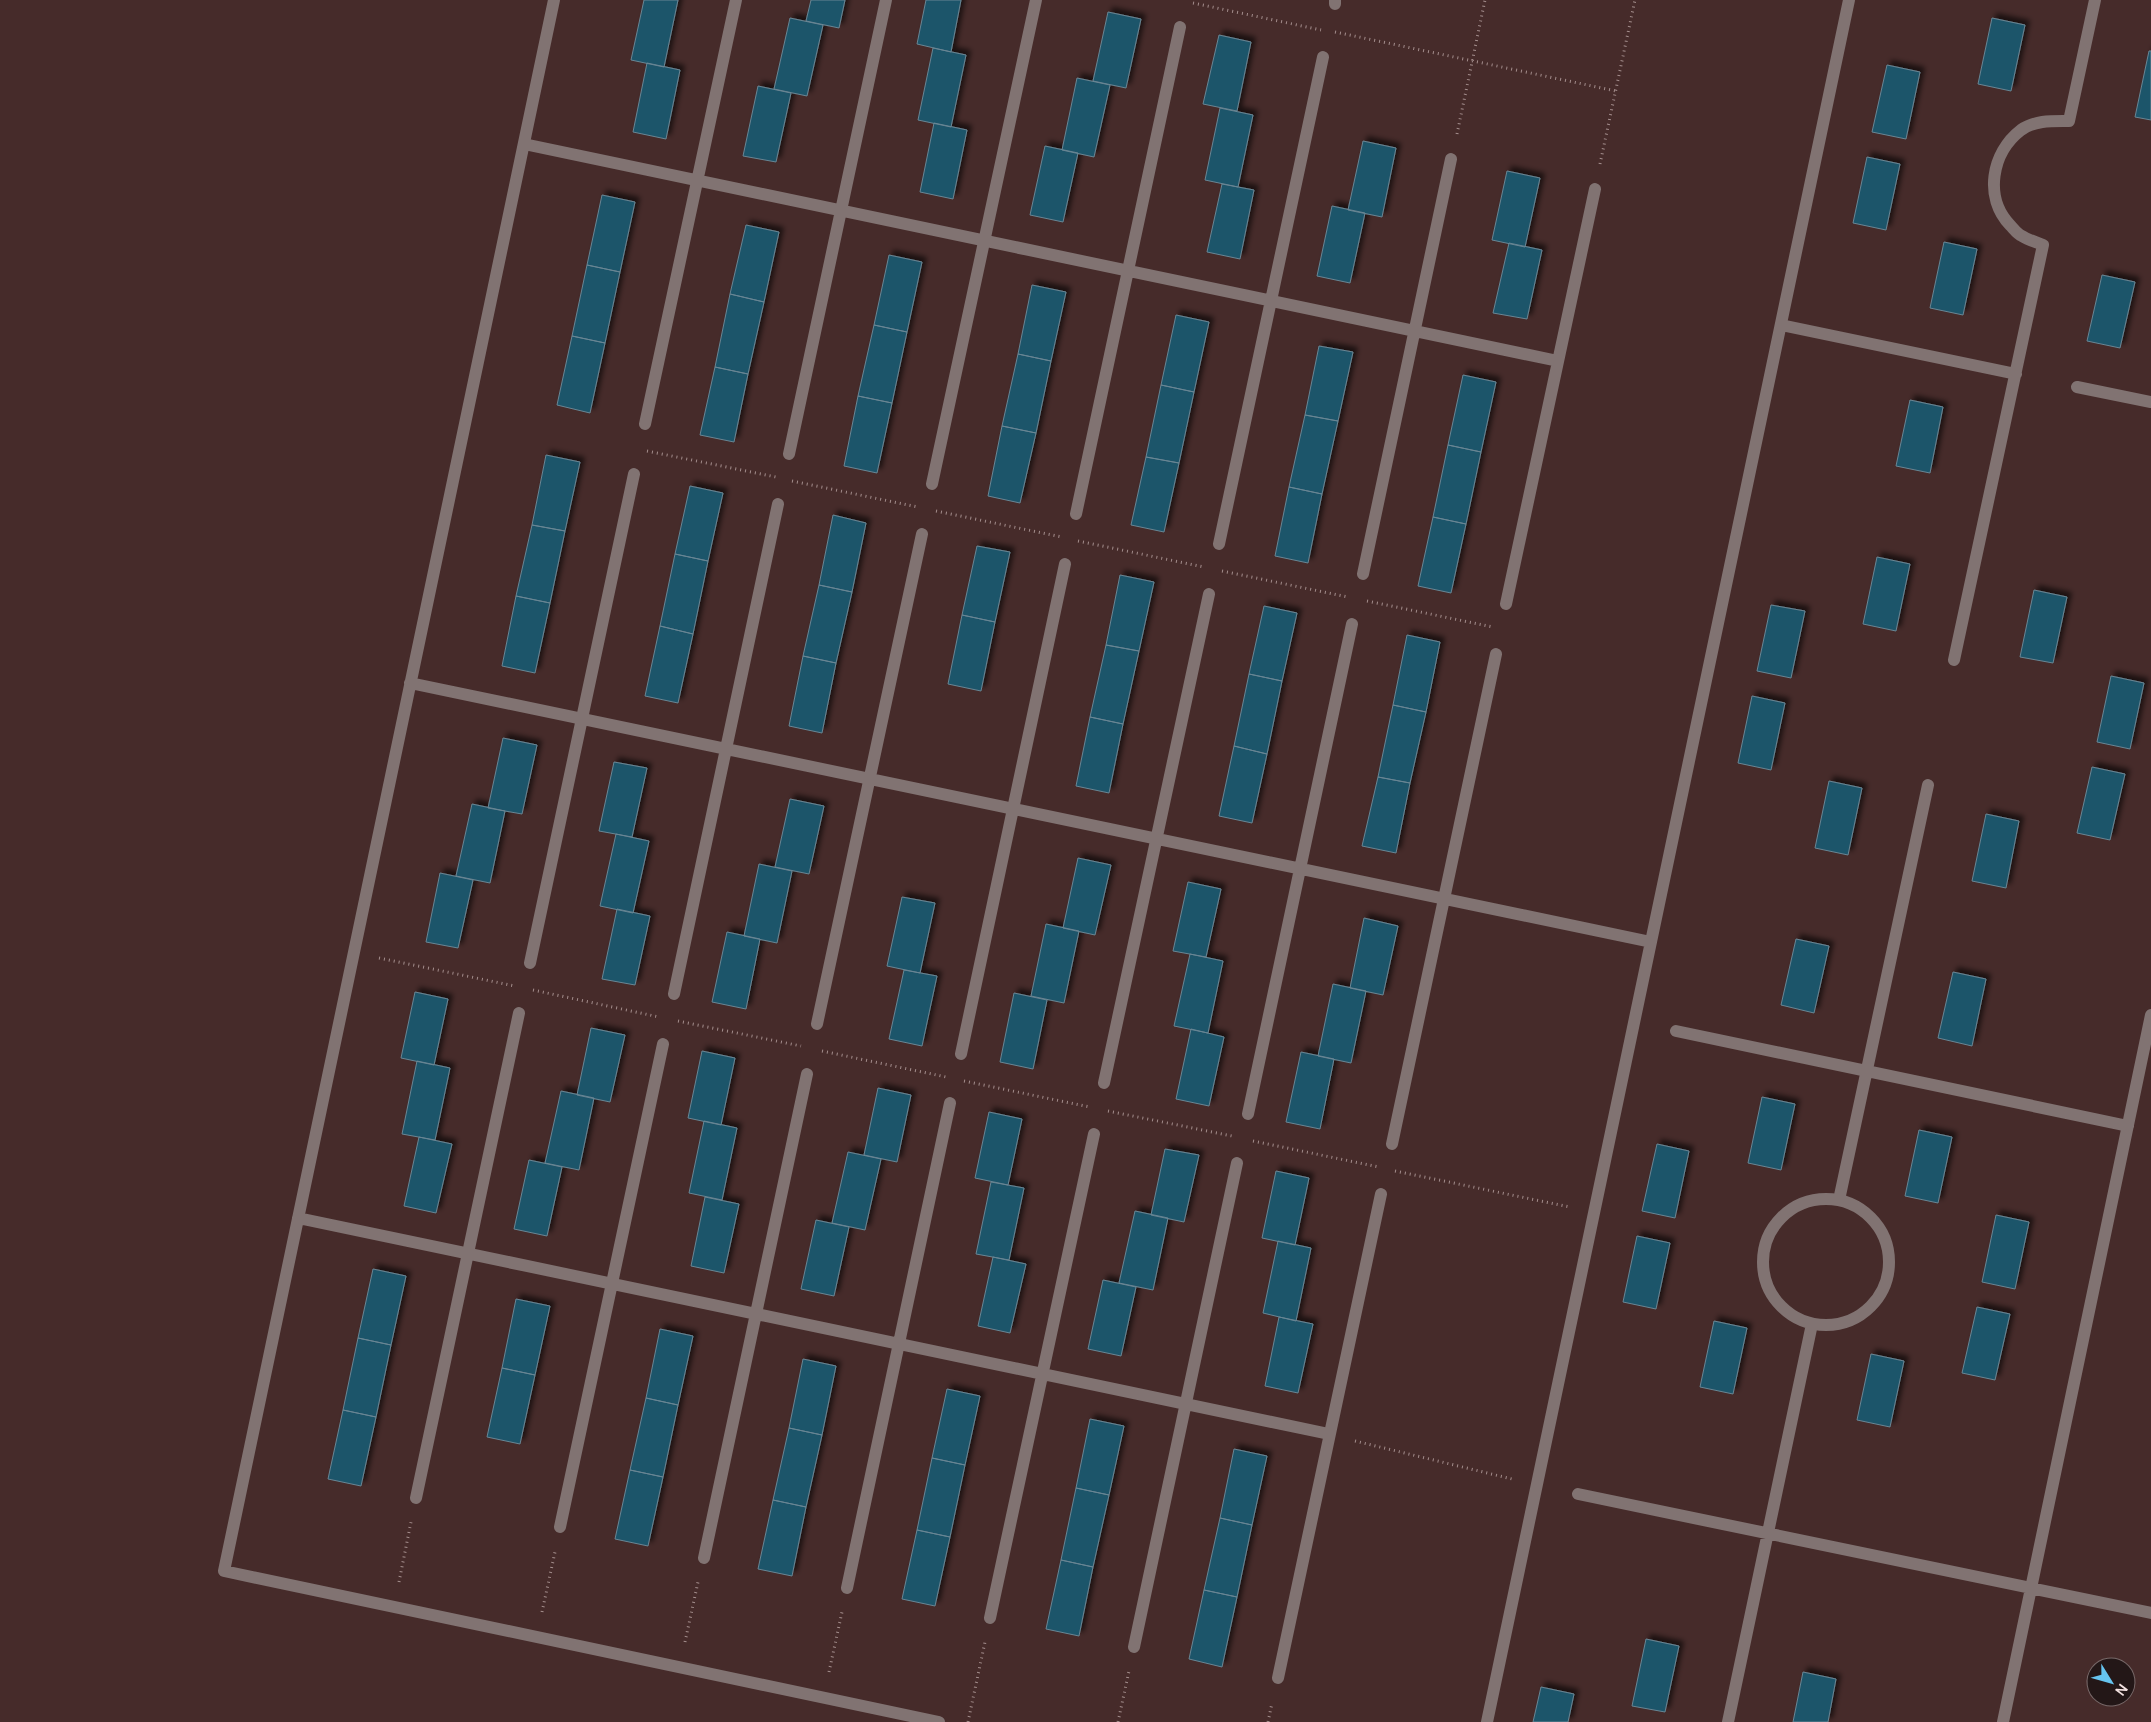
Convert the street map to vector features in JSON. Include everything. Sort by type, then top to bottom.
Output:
[{"type":"lane","points":[[554,0],[224,1571],[939,1722]]},
{"type":"lane","points":[[645,424],[736,0]]},
{"type":"lane","points":[[789,454],[886,0]]},
{"type":"lane","points":[[932,484],[1036,0]]},
{"type":"lane","points":[[1487,1722],[1849,0]]},
{"type":"lane","points":[[1954,660],[2043,245],[2020,236],[2003,218],[1994,195],[1994,170],[2004,147],[2022,130],[2045,121],[2069,121],[2095,0]]},
{"type":"lane","points":[[1076,514],[1180,27]]},
{"type":"lane","points":[[1219,544],[1323,57]]},
{"type":"lane","points":[[524,144],[1558,361]]},
{"type":"lane","points":[[1363,574],[1451,159]]},
{"type":"lane","points":[[1506,604],[1595,189]]},
{"type":"lane","points":[[1781,325],[2016,374]]},
{"type":"lane","points":[[2077,387],[2151,402]]},
{"type":"lane","points":[[530,963],[634,474]]},
{"type":"lane","points":[[674,994],[778,504]]},
{"type":"lane","points":[[817,1024],[922,534]]},
{"type":"lane","points":[[961,1054],[1065,564]]},
{"type":"lane","points":[[1104,1083],[1209,594]]},
{"type":"lane","points":[[1248,1114],[1352,624]]},
{"type":"lane","points":[[1392,1144],[1496,654]]},
{"type":"lane","points":[[410,683],[1651,942]]},
{"type":"lane","points":[[1840,1200],[1928,785]]},
{"type":"lane","points":[[416,1498],[519,1013]]},
{"type":"lane","points":[[2002,1722],[2151,1015]]},
{"type":"lane","points":[[1676,1031],[2128,1126]]},
{"type":"lane","points":[[560,1528],[663,1044]]},
{"type":"lane","points":[[704,1558],[807,1074]]},
{"type":"lane","points":[[847,1588],[950,1103]]},
{"type":"lane","points":[[990,1618],[1094,1134]]},
{"type":"lane","points":[[1134,1647],[1237,1164]]},
{"type":"lane","points":[[1278,1678],[1381,1194]]},
{"type":"lane","points":[[1814,1200],[1840,1200],[1862,1209],[1879,1227],[1889,1250],[1888,1275],[1878,1298],[1861,1315],[1837,1325],[1812,1324],[1790,1314],[1772,1297],[1764,1274],[1764,1249],[1774,1226],[1792,1209],[1814,1200]]},
{"type":"lane","points":[[298,1218],[1329,1434]]},
{"type":"lane","points":[[1728,1722],[1812,1324]]},
{"type":"lane","points":[[1578,1494],[2151,1613]]},
{"type":"path","points":[[1451,159],[1485,0]]},
{"type":"path","points":[[1595,189],[1635,0]]},
{"type":"path","points":[[1185,1],[1616,91]]},
{"type":"path","points":[[354,953],[802,1046]]},
{"type":"path","points":[[821,1050],[1233,1137]]},
{"type":"path","points":[[1252,1141],[1595,1212]]},
{"type":"path","points":[[1329,1434],[1537,1485]]},
{"type":"path","points":[[393,1607],[416,1498]]},
{"type":"path","points":[[536,1637],[560,1528]]},
{"type":"path","points":[[680,1667],[704,1558]]},
{"type":"path","points":[[824,1697],[847,1588]]},
{"type":"path","points":[[968,1722],[990,1618]]},
{"type":"path","points":[[1118,1722],[1134,1647]]},
{"type":"building","points":[[644,0],[678,0],[664,67],[631,60]]},
{"type":"building","points":[[811,0],[845,0],[839,28],[806,21]]},
{"type":"building","points":[[926,0],[961,0],[951,52],[917,44]]},
{"type":"building","points":[[1108,12],[1141,19],[1126,88],[1093,81]]},
{"type":"building","points":[[790,18],[823,25],[807,96],[774,89]]},
{"type":"building","points":[[1992,18],[2025,25],[2011,91],[1978,84]]},
{"type":"building","points":[[1219,35],[1251,42],[1237,111],[1203,104]]},
{"type":"building","points":[[933,48],[966,55],[951,127],[918,120]]},
{"type":"building","points":[[2149,51],[2151,51],[2151,120],[2135,117]]},
{"type":"building","points":[[647,63],[680,70],[666,139],[633,132]]},
{"type":"building","points":[[1887,65],[1920,72],[1906,139],[1872,132]]},
{"type":"building","points":[[1077,78],[1110,85],[1094,157],[1062,150]]},
{"type":"building","points":[[758,86],[791,93],[776,162],[743,156]]},
{"type":"building","points":[[1220,108],[1253,115],[1238,187],[1205,180]]},
{"type":"building","points":[[934,123],[967,130],[953,199],[920,192]]},
{"type":"building","points":[[1363,141],[1396,148],[1382,217],[1348,210]]},
{"type":"building","points":[[1045,146],[1078,153],[1063,222],[1030,215]]},
{"type":"building","points":[[1867,157],[1900,164],[1886,230],[1853,223]]},
{"type":"building","points":[[1507,171],[1540,178],[1525,247],[1492,240]]},
{"type":"building","points":[[1222,184],[1254,190],[1240,259],[1207,252]]},
{"type":"building","points":[[602,195],[635,202],[620,272],[587,265]]},
{"type":"building","points":[[1332,206],[1365,213],[1350,283],[1317,276]]},
{"type":"building","points":[[746,225],[779,232],[764,302],[730,294]]},
{"type":"building","points":[[1944,242],[1977,249],[1963,315],[1930,308]]},
{"type":"building","points":[[1509,243],[1542,250],[1527,319],[1493,313]]},
{"type":"building","points":[[889,255],[922,262],[907,332],[874,325]]},
{"type":"building","points":[[587,265],[620,272],[605,343],[572,336]]},
{"type":"building","points":[[2102,275],[2135,282],[2120,348],[2087,341]]},
{"type":"building","points":[[1032,285],[1066,292],[1051,361],[1018,354]]},
{"type":"building","points":[[730,294],[764,302],[748,374],[715,367]]},
{"type":"building","points":[[1176,315],[1209,322],[1194,392],[1161,385]]},
{"type":"building","points":[[874,325],[907,332],[892,403],[858,396]]},
{"type":"building","points":[[572,336],[605,343],[590,413],[557,405]]},
{"type":"building","points":[[1319,346],[1353,352],[1338,421],[1305,415]]},
{"type":"building","points":[[1018,354],[1051,361],[1036,433],[1002,426]]},
{"type":"building","points":[[715,367],[748,374],[734,442],[700,435]]},
{"type":"building","points":[[1463,375],[1496,382],[1481,452],[1448,445]]},
{"type":"building","points":[[1161,385],[1194,392],[1179,463],[1146,457]]},
{"type":"building","points":[[858,396],[892,403],[877,473],[844,466]]},
{"type":"building","points":[[1910,400],[1943,407],[1930,473],[1896,466]]},
{"type":"building","points":[[1305,415],[1338,421],[1322,494],[1289,487]]},
{"type":"building","points":[[1002,426],[1036,433],[1020,503],[988,496]]},
{"type":"building","points":[[1448,445],[1481,452],[1466,524],[1433,517]]},
{"type":"building","points":[[546,455],[580,462],[565,531],[532,525]]},
{"type":"building","points":[[1146,457],[1179,463],[1164,532],[1131,525]]},
{"type":"building","points":[[690,486],[723,493],[708,561],[675,554]]},
{"type":"building","points":[[1289,487],[1322,494],[1308,563],[1275,556]]},
{"type":"building","points":[[833,515],[866,523],[852,592],[819,585]]},
{"type":"building","points":[[1433,517],[1466,524],[1451,593],[1418,586]]},
{"type":"building","points":[[532,525],[565,531],[550,603],[516,596]]},
{"type":"building","points":[[977,546],[1010,552],[995,622],[962,615]]},
{"type":"building","points":[[675,554],[708,561],[693,634],[660,626]]},
{"type":"building","points":[[1877,557],[1910,564],[1896,631],[1863,624]]},
{"type":"building","points":[[1120,575],[1154,582],[1139,651],[1106,645]]},
{"type":"building","points":[[819,585],[852,592],[836,663],[803,656]]},
{"type":"building","points":[[2034,590],[2067,597],[2053,663],[2020,657]]},
{"type":"building","points":[[516,596],[550,603],[535,673],[502,666]]},
{"type":"building","points":[[1771,605],[1805,611],[1791,678],[1757,671]]},
{"type":"building","points":[[1264,606],[1297,613],[1282,681],[1249,674]]},
{"type":"building","points":[[962,615],[995,622],[981,691],[948,684]]},
{"type":"building","points":[[660,626],[693,634],[678,703],[645,696]]},
{"type":"building","points":[[1407,635],[1440,642],[1426,712],[1393,705]]},
{"type":"building","points":[[1106,645],[1139,651],[1123,724],[1090,717]]},
{"type":"building","points":[[803,656],[836,663],[822,733],[789,726]]},
{"type":"building","points":[[1249,674],[1282,681],[1267,754],[1234,746]]},
{"type":"building","points":[[2111,676],[2144,683],[2130,749],[2097,742]]},
{"type":"building","points":[[1752,696],[1785,703],[1771,770],[1738,763]]},
{"type":"building","points":[[1393,705],[1426,712],[1410,783],[1378,777]]},
{"type":"building","points":[[1090,717],[1123,724],[1109,793],[1076,786]]},
{"type":"building","points":[[503,738],[537,745],[522,814],[488,808]]},
{"type":"building","points":[[1234,746],[1267,754],[1252,823],[1219,816]]},
{"type":"building","points":[[614,762],[647,768],[632,837],[599,831]]},
{"type":"building","points":[[2092,767],[2125,774],[2110,840],[2077,833]]},
{"type":"building","points":[[1378,777],[1410,783],[1396,853],[1362,846]]},
{"type":"building","points":[[1829,781],[1862,788],[1848,855],[1815,848]]},
{"type":"building","points":[[790,799],[824,806],[809,874],[775,867]]},
{"type":"building","points":[[472,804],[505,811],[490,883],[456,876]]},
{"type":"building","points":[[1986,814],[2019,821],[2006,888],[1972,881]]},
{"type":"building","points":[[616,834],[649,841],[633,913],[600,906]]},
{"type":"building","points":[[1078,858],[1111,865],[1095,935],[1063,928]]},
{"type":"building","points":[[759,864],[792,871],[777,943],[744,936]]},
{"type":"building","points":[[440,873],[473,880],[458,948],[426,942]]},
{"type":"building","points":[[1188,882],[1221,889],[1206,957],[1173,951]]},
{"type":"building","points":[[902,897],[935,903],[920,973],[887,966]]},
{"type":"building","points":[[617,909],[650,916],[635,985],[602,979]]},
{"type":"building","points":[[1364,918],[1398,926],[1383,995],[1350,988]]},
{"type":"building","points":[[1046,924],[1079,931],[1064,1003],[1031,996]]},
{"type":"building","points":[[727,932],[760,939],[746,1009],[712,1002]]},
{"type":"building","points":[[1796,939],[1829,946],[1814,1013],[1781,1005]]},
{"type":"building","points":[[1190,954],[1223,961],[1208,1033],[1174,1026]]},
{"type":"building","points":[[904,970],[937,976],[922,1046],[889,1039]]},
{"type":"building","points":[[1953,972],[1986,979],[1972,1046],[1938,1038]]},
{"type":"building","points":[[1333,984],[1366,991],[1351,1063],[1318,1056]]},
{"type":"building","points":[[415,992],[448,999],[434,1065],[401,1058]]},
{"type":"building","points":[[1014,993],[1047,1000],[1033,1069],[1000,1062]]},
{"type":"building","points":[[591,1028],[625,1035],[610,1102],[577,1095]]},
{"type":"building","points":[[1191,1029],[1224,1037],[1209,1106],[1176,1099]]},
{"type":"building","points":[[702,1051],[735,1058],[721,1125],[688,1118]]},
{"type":"building","points":[[1301,1052],[1334,1059],[1320,1129],[1286,1122]]},
{"type":"building","points":[[417,1061],[450,1068],[435,1140],[402,1134]]},
{"type":"building","points":[[878,1088],[911,1095],[897,1162],[864,1155]]},
{"type":"building","points":[[561,1091],[594,1098],[579,1170],[545,1163]]},
{"type":"building","points":[[1762,1097],[1795,1104],[1781,1170],[1748,1163]]},
{"type":"building","points":[[989,1112],[1022,1119],[1008,1185],[975,1178]]},
{"type":"building","points":[[704,1121],[737,1128],[722,1200],[689,1193]]},
{"type":"building","points":[[1919,1130],[1952,1137],[1938,1203],[1905,1196]]},
{"type":"building","points":[[419,1137],[452,1144],[436,1213],[404,1206]]},
{"type":"building","points":[[1657,1144],[1689,1151],[1675,1218],[1642,1211]]},
{"type":"building","points":[[1165,1149],[1199,1155],[1184,1222],[1151,1215]]},
{"type":"building","points":[[848,1152],[881,1159],[865,1230],[832,1223]]},
{"type":"building","points":[[529,1160],[562,1167],[547,1236],[514,1229]]},
{"type":"building","points":[[1276,1171],[1309,1178],[1295,1245],[1262,1238]]},
{"type":"building","points":[[991,1182],[1024,1188],[1009,1260],[976,1254]]},
{"type":"building","points":[[705,1197],[739,1204],[724,1273],[691,1266]]},
{"type":"building","points":[[1135,1211],[1168,1218],[1153,1290],[1119,1283]]},
{"type":"building","points":[[1996,1215],[2029,1222],[2015,1289],[1982,1282]]},
{"type":"building","points":[[816,1220],[849,1227],[834,1296],[801,1289]]},
{"type":"building","points":[[1637,1236],[1670,1243],[1656,1309],[1623,1302]]},
{"type":"building","points":[[1278,1241],[1311,1248],[1296,1321],[1263,1313]]},
{"type":"building","points":[[993,1257],[1026,1264],[1010,1333],[978,1326]]},
{"type":"building","points":[[373,1269],[406,1276],[391,1345],[358,1338]]},
{"type":"building","points":[[1103,1280],[1136,1287],[1121,1356],[1088,1349]]},
{"type":"building","points":[[516,1299],[550,1306],[535,1375],[502,1368]]},
{"type":"building","points":[[1977,1307],[2010,1314],[1995,1380],[1962,1373]]},
{"type":"building","points":[[1279,1317],[1313,1324],[1298,1393],[1265,1386]]},
{"type":"building","points":[[1714,1321],[1747,1328],[1733,1394],[1700,1387]]},
{"type":"building","points":[[660,1329],[693,1336],[678,1405],[646,1398]]},
{"type":"building","points":[[358,1338],[391,1345],[376,1417],[343,1410]]},
{"type":"building","points":[[1871,1354],[1904,1361],[1890,1427],[1857,1420]]},
{"type":"building","points":[[803,1359],[836,1366],[822,1435],[789,1428]]},
{"type":"building","points":[[502,1368],[535,1375],[520,1444],[487,1437]]},
{"type":"building","points":[[947,1389],[980,1396],[965,1465],[932,1458]]},
{"type":"building","points":[[646,1398],[678,1405],[663,1477],[630,1470]]},
{"type":"building","points":[[343,1410],[376,1417],[361,1486],[328,1479]]},
{"type":"building","points":[[1090,1419],[1124,1426],[1109,1495],[1076,1488]]},
{"type":"building","points":[[789,1428],[822,1435],[806,1507],[773,1500]]},
{"type":"building","points":[[1234,1449],[1267,1456],[1252,1525],[1220,1518]]},
{"type":"building","points":[[932,1458],[965,1465],[950,1537],[917,1530]]},
{"type":"building","points":[[630,1470],[663,1477],[648,1546],[615,1539]]},
{"type":"building","points":[[1076,1488],[1109,1495],[1093,1567],[1061,1560]]},
{"type":"building","points":[[773,1500],[806,1507],[792,1576],[758,1569]]},
{"type":"building","points":[[1220,1518],[1252,1525],[1237,1597],[1204,1590]]},
{"type":"building","points":[[917,1530],[950,1537],[935,1606],[902,1599]]},
{"type":"building","points":[[1061,1560],[1093,1567],[1079,1636],[1046,1629]]},
{"type":"building","points":[[1204,1590],[1237,1597],[1222,1667],[1189,1659]]},
{"type":"building","points":[[1646,1639],[1679,1646],[1665,1712],[1632,1706]]},
{"type":"building","points":[[1803,1672],[1836,1679],[1828,1722],[1793,1722]]},
{"type":"building","points":[[1541,1687],[1574,1694],[1568,1722],[1533,1722]]}]
